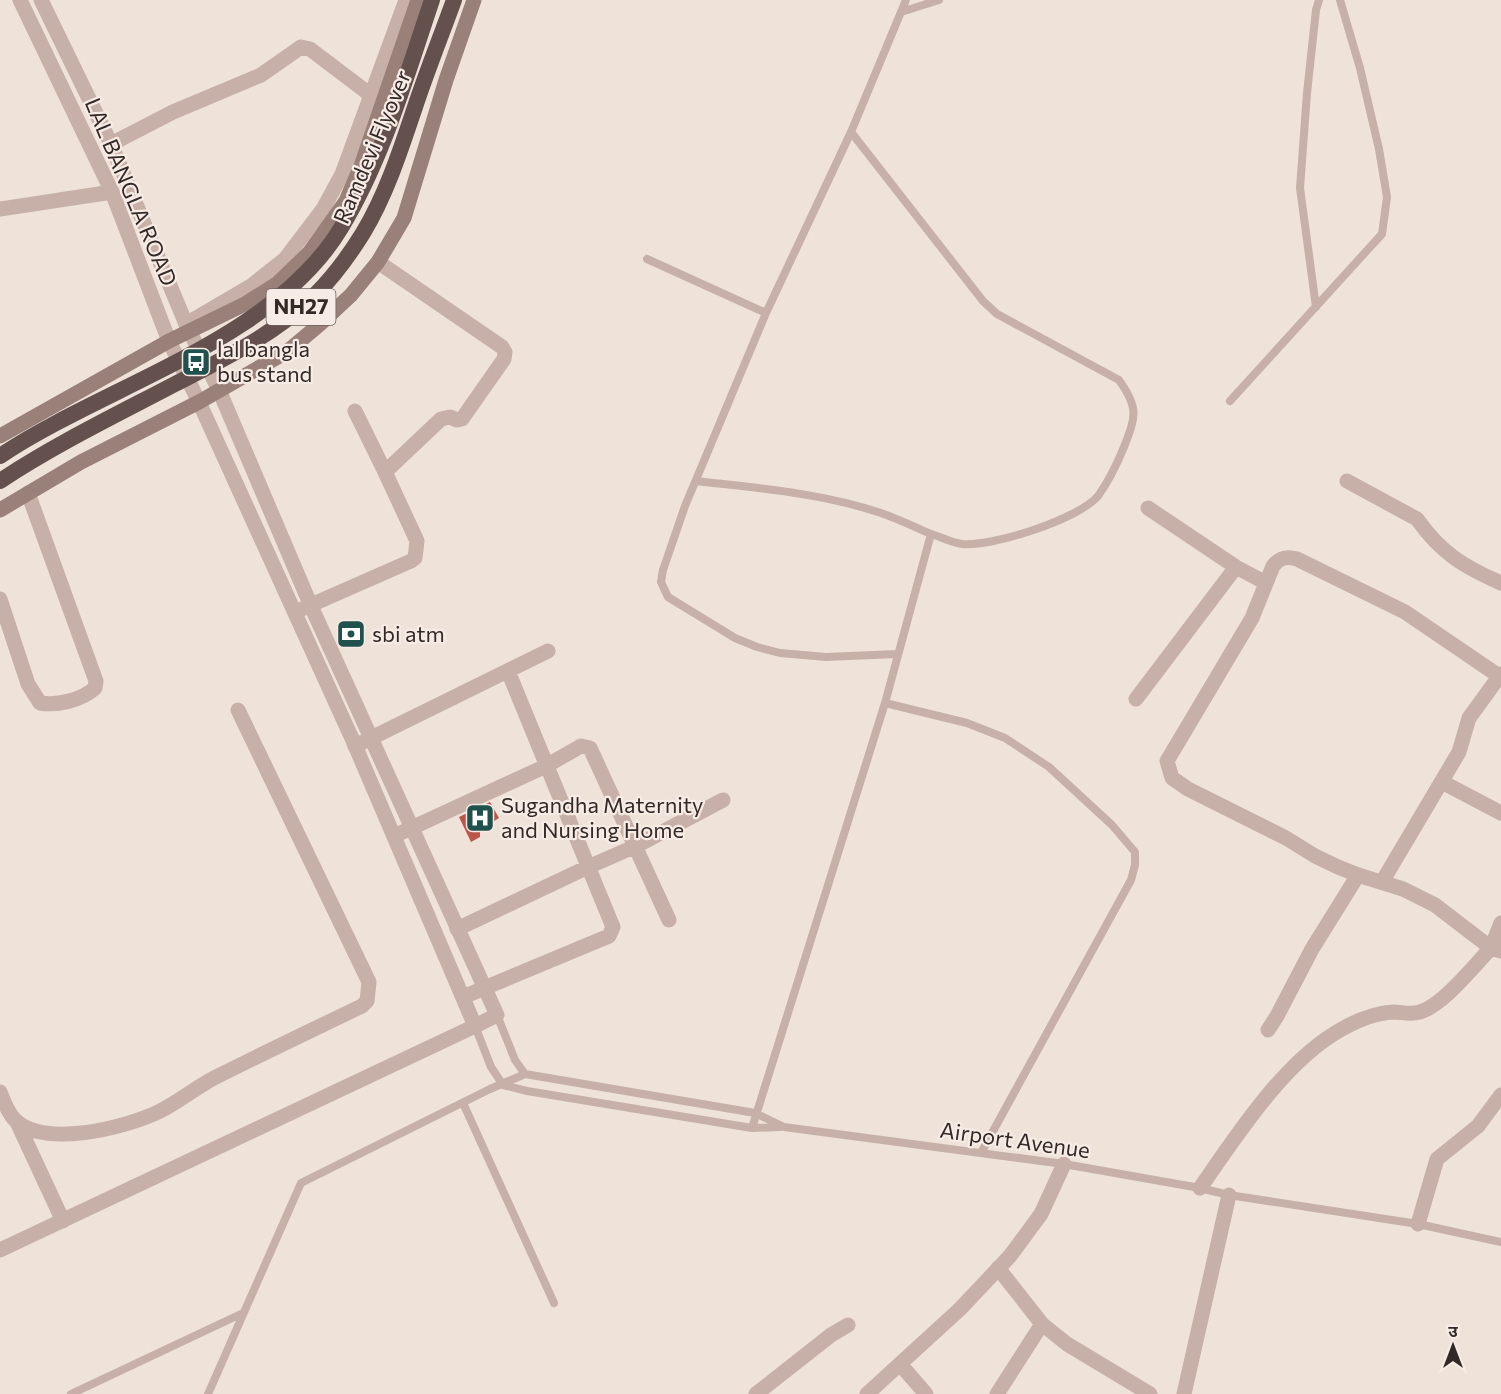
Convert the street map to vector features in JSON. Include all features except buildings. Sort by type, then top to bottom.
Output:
[{"type":"highway","name":"Ramdevi Flyover","points":[[0,456],[88,406],[207,344],[276,301],[297,283],[315,264],[340,230],[360,194],[377,155],[432,0]]},
{"type":"highway","name":"Ramdevi Flyover","points":[[0,481],[41,454],[215,363],[256,339],[295,312],[316,294],[338,269],[364,231],[380,199],[454,0]]},
{"type":"main road","points":[[3,431],[169,341],[188,327],[245,304],[278,283],[309,253],[346,201],[361,166],[418,0]]},
{"type":"main road","points":[[0,510],[81,462],[199,402],[288,351],[351,295],[378,261],[404,218],[446,80],[474,0]]},
{"type":"street","name":"LAL BANGLA ROAD","points":[[20,0],[112,192],[169,341],[245,502],[355,746],[475,1026]]},
{"type":"street","name":"LAL BANGLA ROAD","points":[[42,0],[111,144],[188,327],[219,390],[330,649],[497,1015]]},
{"type":"street","points":[[188,327],[251,286],[285,259],[323,209],[342,174],[406,0]]},
{"type":"street","points":[[111,144],[173,112],[261,75],[301,47],[310,49],[372,96]]},
{"type":"street","points":[[0,209],[112,192]]},
{"type":"street","points":[[378,261],[502,347],[505,352],[504,359],[462,418],[441,419],[385,472]]},
{"type":"street","points":[[295,612],[416,558],[417,541],[355,411]]},
{"type":"street","points":[[1347,481],[1417,519],[1446,554],[1467,568],[1501,583]]},
{"type":"street","points":[[0,599],[28,684],[40,703],[50,705],[88,695],[95,688],[96,681],[28,493]]},
{"type":"street","points":[[245,502],[264,495]]},
{"type":"street","points":[[1148,508],[1236,567],[1266,583]]},
{"type":"street","points":[[1382,882],[1459,752],[1469,718],[1500,675],[1405,612],[1288,557],[1277,561],[1252,618],[1169,756],[1168,769],[1172,778],[1188,789],[1286,838],[1315,856],[1358,875],[1403,889],[1435,905],[1496,950]]},
{"type":"street","points":[[1136,699],[1236,567]]},
{"type":"street","points":[[314,655],[330,649]]},
{"type":"street","points":[[355,746],[548,651]]},
{"type":"street","points":[[463,997],[609,936],[613,927],[507,671]]},
{"type":"street","points":[[17,1122],[45,1132],[80,1135],[156,1113],[216,1077],[362,1006],[367,1001],[369,982],[238,710]]},
{"type":"street","points":[[394,836],[546,766],[581,746],[590,748],[669,920]]},
{"type":"street","points":[[1442,782],[1501,813]]},
{"type":"street","points":[[457,929],[636,846],[723,800]]},
{"type":"street","points":[[1268,1030],[1278,1016],[1312,949],[1358,875]]},
{"type":"street","points":[[1200,1188],[1262,1101],[1318,1045],[1340,1030],[1368,1016],[1386,1012],[1421,1012],[1437,1004],[1496,950],[1501,923]]},
{"type":"street","points":[[0,1250],[497,1015]]},
{"type":"street","points":[[0,1092],[10,1115],[17,1122],[63,1221]]},
{"type":"street","points":[[1418,1224],[1437,1159],[1478,1126],[1501,1095]]},
{"type":"street","points":[[867,1394],[960,1308],[1010,1256],[1041,1214],[1064,1164]]},
{"type":"street","points":[[1184,1394],[1229,1195]]},
{"type":"street","points":[[998,1268],[1042,1324],[1067,1344],[1150,1394]]},
{"type":"street","points":[[998,1394],[1042,1324]]},
{"type":"street","points":[[756,1394],[831,1335],[848,1325]]},
{"type":"street","points":[[900,1364],[926,1394]]},
{"type":"lane","points":[[897,654],[826,657],[780,654],[735,638],[668,597],[661,582],[663,570],[696,481],[766,314],[851,132],[906,0]]},
{"type":"lane","points":[[901,12],[939,0]]},
{"type":"lane","points":[[1316,307],[1300,188],[1306,93],[1319,0]]},
{"type":"lane","points":[[1230,401],[1382,234],[1388,197],[1380,149],[1340,0]]},
{"type":"lane","points":[[696,481],[761,489],[855,506],[881,513],[961,544],[986,543],[1059,522],[1075,514],[1097,497],[1116,465],[1134,421],[1133,405],[1129,394],[1119,380],[997,314],[983,301],[851,132]]},
{"type":"lane","points":[[647,259],[766,314]]},
{"type":"lane","points":[[752,1128],[885,703],[932,534]]},
{"type":"lane","points":[[885,703],[967,723],[1005,738],[1049,767],[1112,825],[1135,852],[1136,865],[1131,880],[981,1153]]},
{"type":"lane","points":[[208,1394],[300,1183],[525,1074],[515,1060],[497,1015]]},
{"type":"lane","points":[[475,1026],[491,1067],[502,1085],[752,1128],[784,1127]]},
{"type":"lane","name":"Airport Avenue","points":[[525,1074],[755,1113],[784,1127],[1064,1164],[1229,1195],[1418,1224],[1501,1242]]},
{"type":"lane","points":[[463,1103],[555,1303]]},
{"type":"lane","points":[[71,1394],[243,1313]]},
{"type":"place","name":"lal bangla bus stand","points":[[196,362]]},
{"type":"place","name":"sbi atm","points":[[351,634]]},
{"type":"place","name":"Sugandha Maternity and Nursing Home","points":[[480,818]]}]
